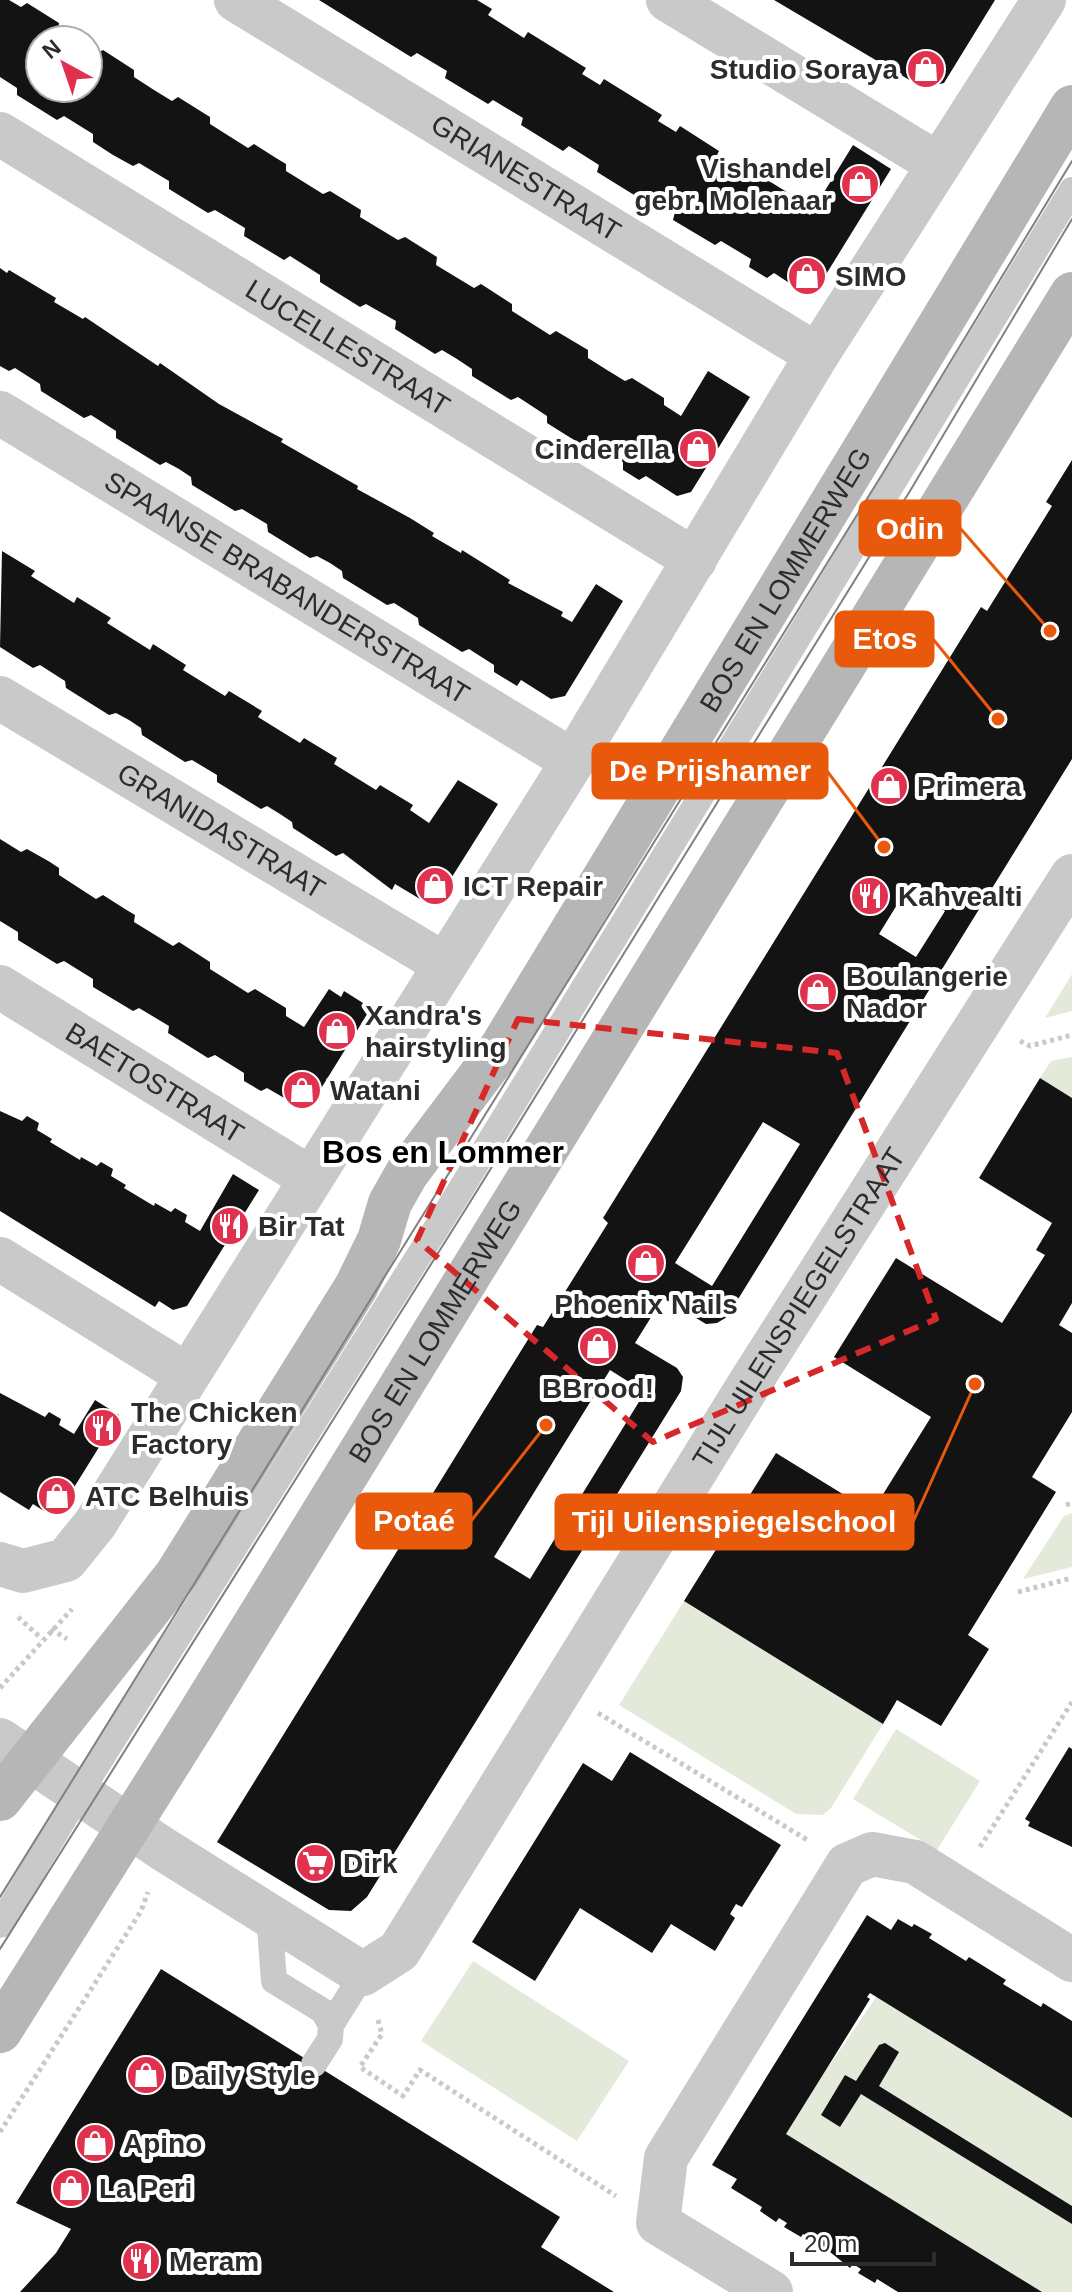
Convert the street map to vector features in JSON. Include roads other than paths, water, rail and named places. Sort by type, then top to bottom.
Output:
[{"type":"main road","name":"BOS EN LOMMERWEG","points":[[0,1799],[14,1750],[177,1574],[356,1287],[379,1240],[390,1203],[407,1173],[501,1048],[1072,107]]},
{"type":"main road","name":"BOS EN LOMMERWEG","points":[[0,2031],[146,1837],[1072,294]]},
{"type":"street","name":"GRIANESTRAAT","points":[[236,0],[817,355]]},
{"type":"street","points":[[668,0],[938,164]]},
{"type":"street","points":[[12,1567],[66,1560],[95,1524],[573,761],[817,355],[1044,0]]},
{"type":"street","name":"LUCELLESTRAAT","points":[[0,134],[695,560]]},
{"type":"street","name":"SPAANSE BRABANDERSTRAAT","points":[[0,413],[573,761]]},
{"type":"street","name":"GRANIDASTRAAT","points":[[0,698],[444,964]]},
{"type":"street","name":"TIJL UILENSPIEGELSTRAAT","points":[[363,1974],[399,1951],[748,1386],[1072,876]]},
{"type":"street","name":"BAETOSTRAAT","points":[[0,987],[310,1178]]},
{"type":"street","points":[[0,1259],[187,1375]]},
{"type":"street","points":[[14,1750],[363,1974]]},
{"type":"street","points":[[771,2292],[658,2223],[666,2158],[847,1865],[872,1854],[915,1862],[1072,1960]]},
{"type":"lane","name":"BOS EN LOMMERWEG","points":[[0,1925],[80,1792],[454,1200],[1072,190]]},
{"type":"lane","points":[[269,1915],[274,1981],[323,2011],[331,2025]]},
{"type":"lane","points":[[314,2064],[330,2039],[331,2025],[363,1974]]},
{"type":"tram line","points":[[0,1897],[883,473],[1072,161]]},
{"type":"tram line","points":[[0,1949],[467,1207],[910,491],[1072,219]]},
{"type":"place","name":"Studio Soraya","points":[[926,69]]},
{"type":"place","name":"Vishandel gebr. Molenaar","points":[[860,184]]},
{"type":"place","name":"SIMO","points":[[807,276]]},
{"type":"place","name":"Cinderella","points":[[698,449]]},
{"type":"place","name":"Odin","points":[[1050,631]]},
{"type":"place","name":"Etos","points":[[998,719]]},
{"type":"place","name":"Primera","points":[[889,786]]},
{"type":"place","name":"De Prijshamer","points":[[884,847]]},
{"type":"place","name":"ICT Repair","points":[[435,886]]},
{"type":"place","name":"Kahvealti","points":[[870,896]]},
{"type":"place","name":"Boulangerie Nador","points":[[818,992]]},
{"type":"place","name":"Xandra's hairstyling","points":[[337,1031]]},
{"type":"place","name":"Watani","points":[[302,1090]]},
{"type":"place","name":"Bir Tat","points":[[230,1226]]},
{"type":"place","name":"Phoenix Nails","points":[[646,1263]]},
{"type":"place","name":"BBrood!","points":[[598,1346]]},
{"type":"place","name":"Tijl Uilenspiegelschool","points":[[975,1384]]},
{"type":"place","name":"Potaé","points":[[546,1425]]},
{"type":"place","name":"The Chicken Factory","points":[[103,1428]]},
{"type":"place","name":"ATC Belhuis","points":[[57,1496]]},
{"type":"place","name":"Dirk","points":[[315,1863]]},
{"type":"place","name":"Daily Style","points":[[146,2075]]},
{"type":"place","name":"Apino","points":[[95,2143]]},
{"type":"place","name":"La Peri","points":[[71,2188]]},
{"type":"place","name":"Meram","points":[[141,2261]]},
{"type":"district","name":"Bos en Lommer","points":[[443,1152]]}]
